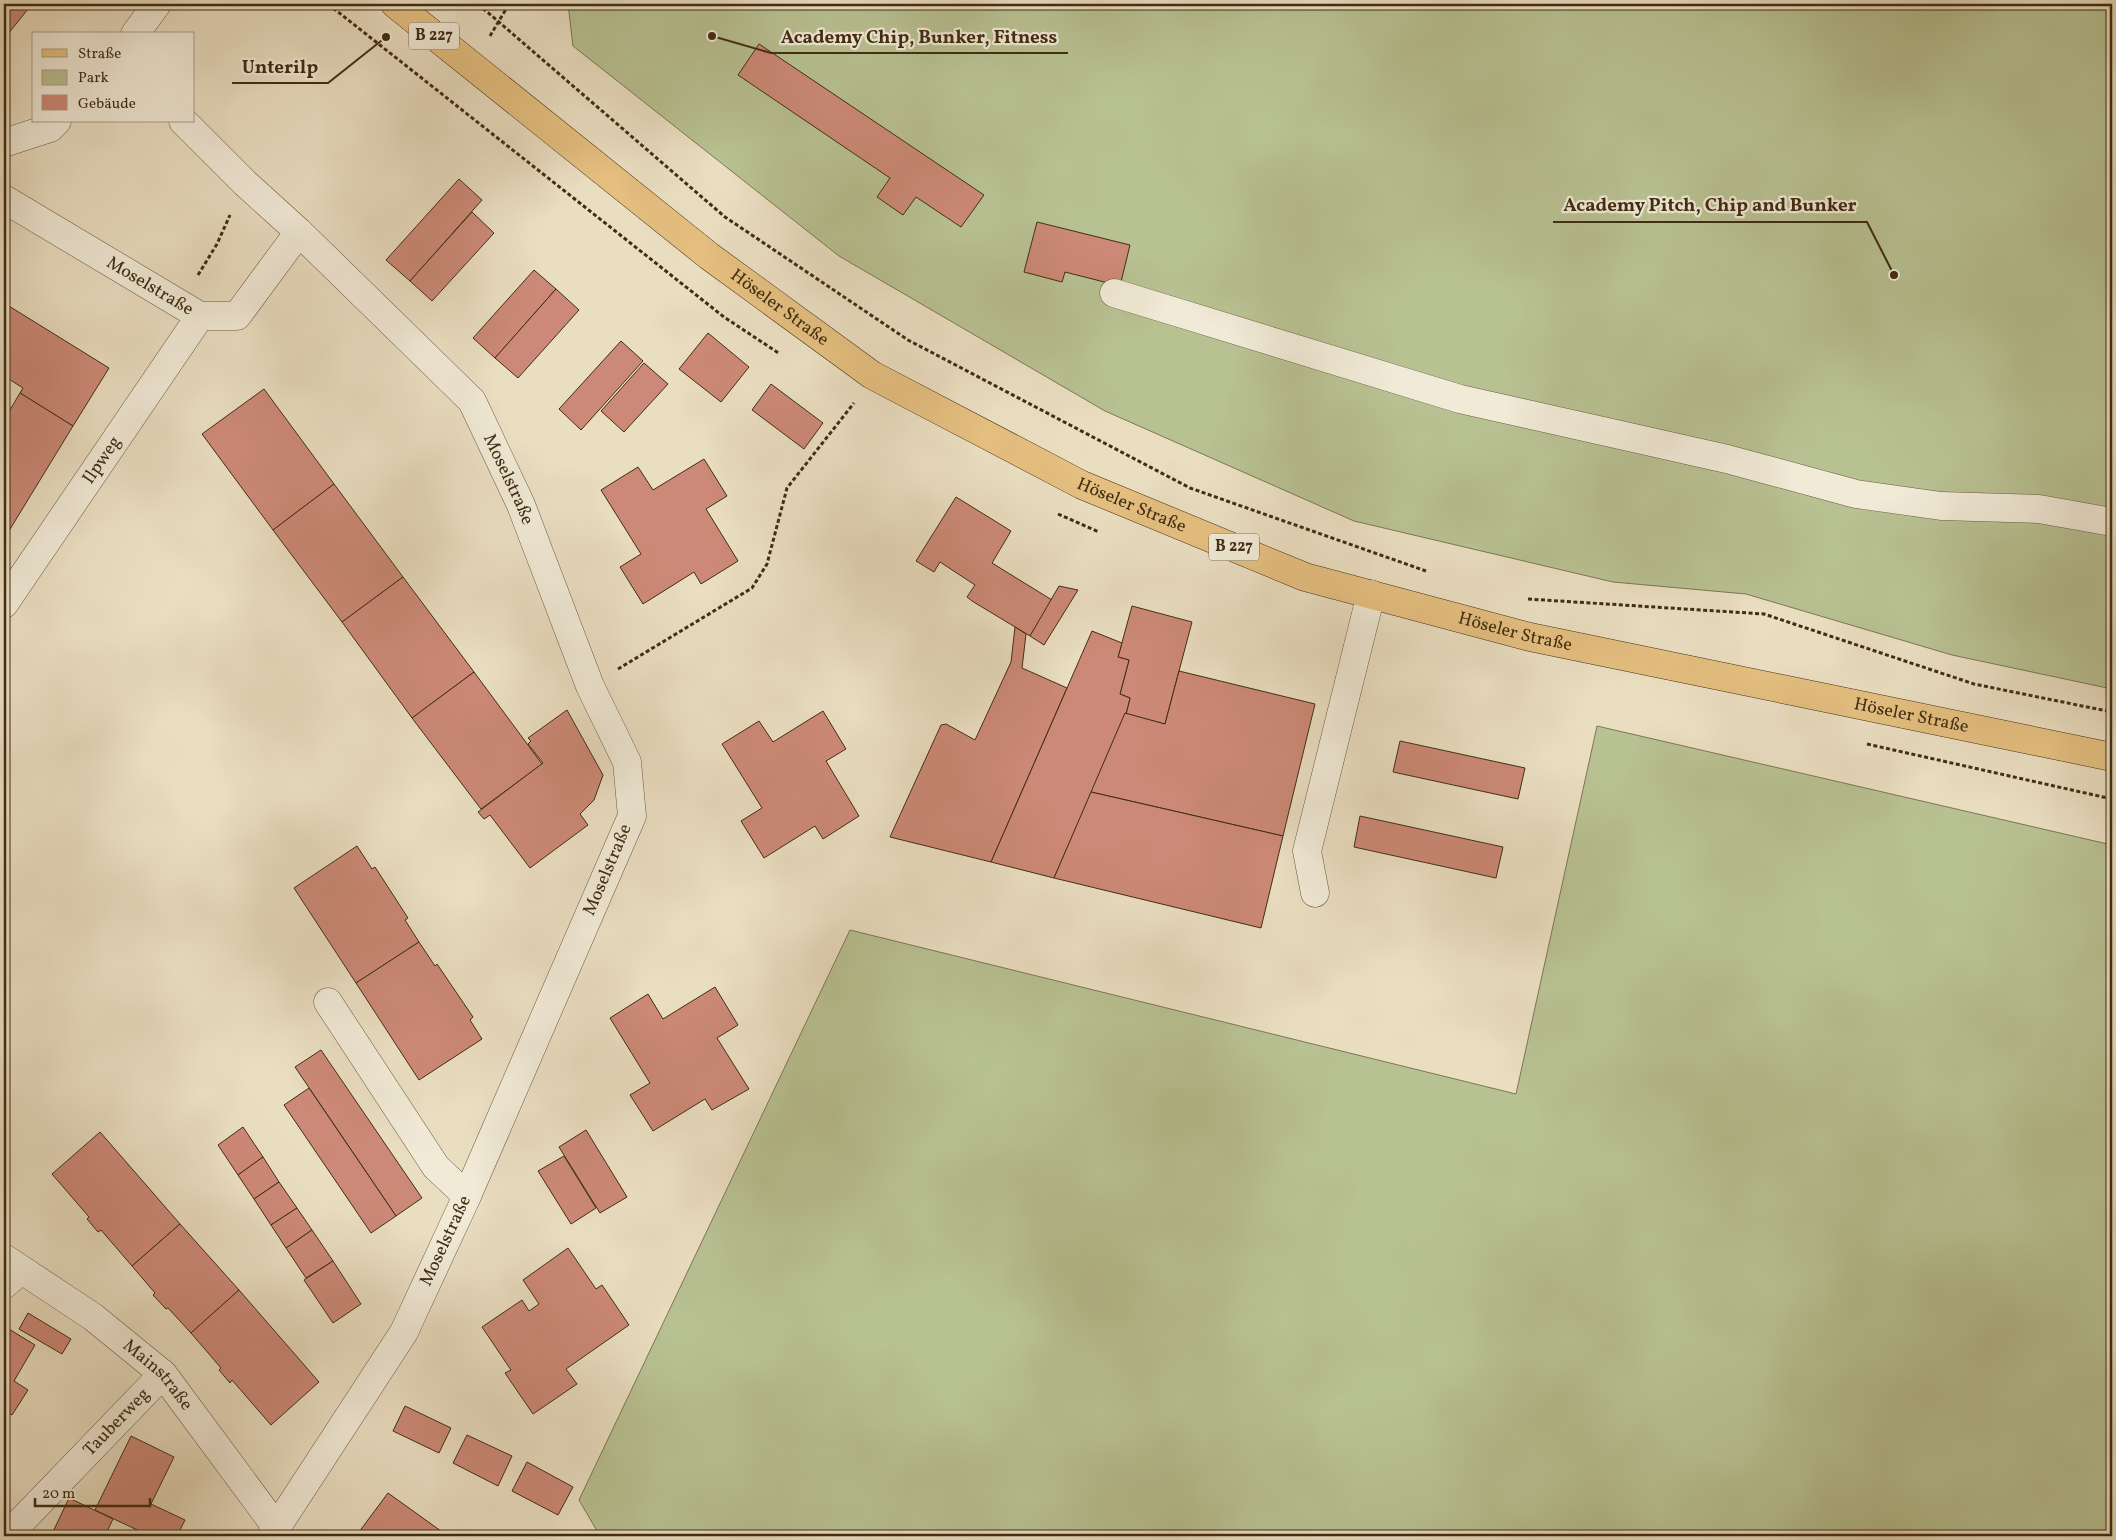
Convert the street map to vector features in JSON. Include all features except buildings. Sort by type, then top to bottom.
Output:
[{"type":"main road","name":"Höseler Straße","points":[[396,4],[709,256],[872,375],[1082,484],[1305,577],[1530,637],[2112,757]]},
{"type":"street","points":[[136,32],[157,4]]},
{"type":"street","points":[[4,143],[50,128],[56,122]]},
{"type":"street","name":"Moselstraße","points":[[184,122],[472,401],[521,505],[590,686],[627,762],[632,816],[467,1196],[404,1332],[274,1532]]},
{"type":"street","name":"Moselstraße","points":[[4,199],[190,311],[237,316],[299,232]]},
{"type":"street","points":[[1114,293],[1460,399],[1727,459],[1856,494],[1941,506],[2039,509],[2112,522]]},
{"type":"street","name":"Ilpweg","points":[[4,604],[190,311]]},
{"type":"street","points":[[1315,893],[1307,851],[1371,594]]},
{"type":"street","points":[[328,1002],[436,1167],[467,1196]]},
{"type":"street","name":"Mainstraße","points":[[10,1271],[93,1317],[162,1374],[274,1532]]},
{"type":"street","name":"Tauberweg","points":[[7,1536],[162,1374]]},
{"type":"path","points":[[478,4],[725,217],[908,340],[1190,488],[1432,574]]},
{"type":"path","points":[[190,311],[245,182]]},
{"type":"path","points":[[590,686],[752,588],[767,564],[787,488],[854,402]]},
{"type":"path","points":[[1527,599],[1764,614],[1974,684],[2112,712]]},
{"type":"green space","points":[[568,4],[2112,4],[2112,689],[1952,655],[1746,594],[1613,582],[1354,521],[1105,411],[839,256],[573,46]]},
{"type":"green space","points":[[1597,726],[2112,845],[2112,1536],[600,1536],[579,1500],[850,930],[1516,1094]]},
{"type":"place","name":"Academy Chip, Bunker, Fitness","points":[[712,36]]},
{"type":"place","name":"Unterilp","points":[[386,37]]},
{"type":"place","name":"Academy Pitch, Chip and Bunker","points":[[1894,275]]}]
